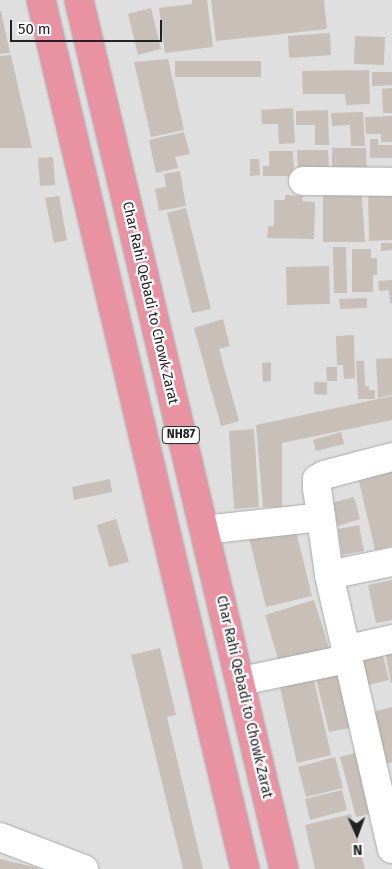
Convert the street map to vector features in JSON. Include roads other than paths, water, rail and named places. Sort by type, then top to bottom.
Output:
[{"type":"highway","name":"NH87","points":[[41,0],[245,869]]},
{"type":"highway","name":"Char Rahi Qebadi to Chowk Zarat","points":[[79,0],[284,869]]},
{"type":"street","points":[[303,181],[392,182]]},
{"type":"street","points":[[392,457],[317,479],[329,575],[392,849]]},
{"type":"street","points":[[204,530],[321,517]]},
{"type":"street","points":[[329,575],[392,562]]},
{"type":"street","points":[[241,681],[346,654],[392,639]]},
{"type":"street","points":[[0,838],[84,869]]}]
